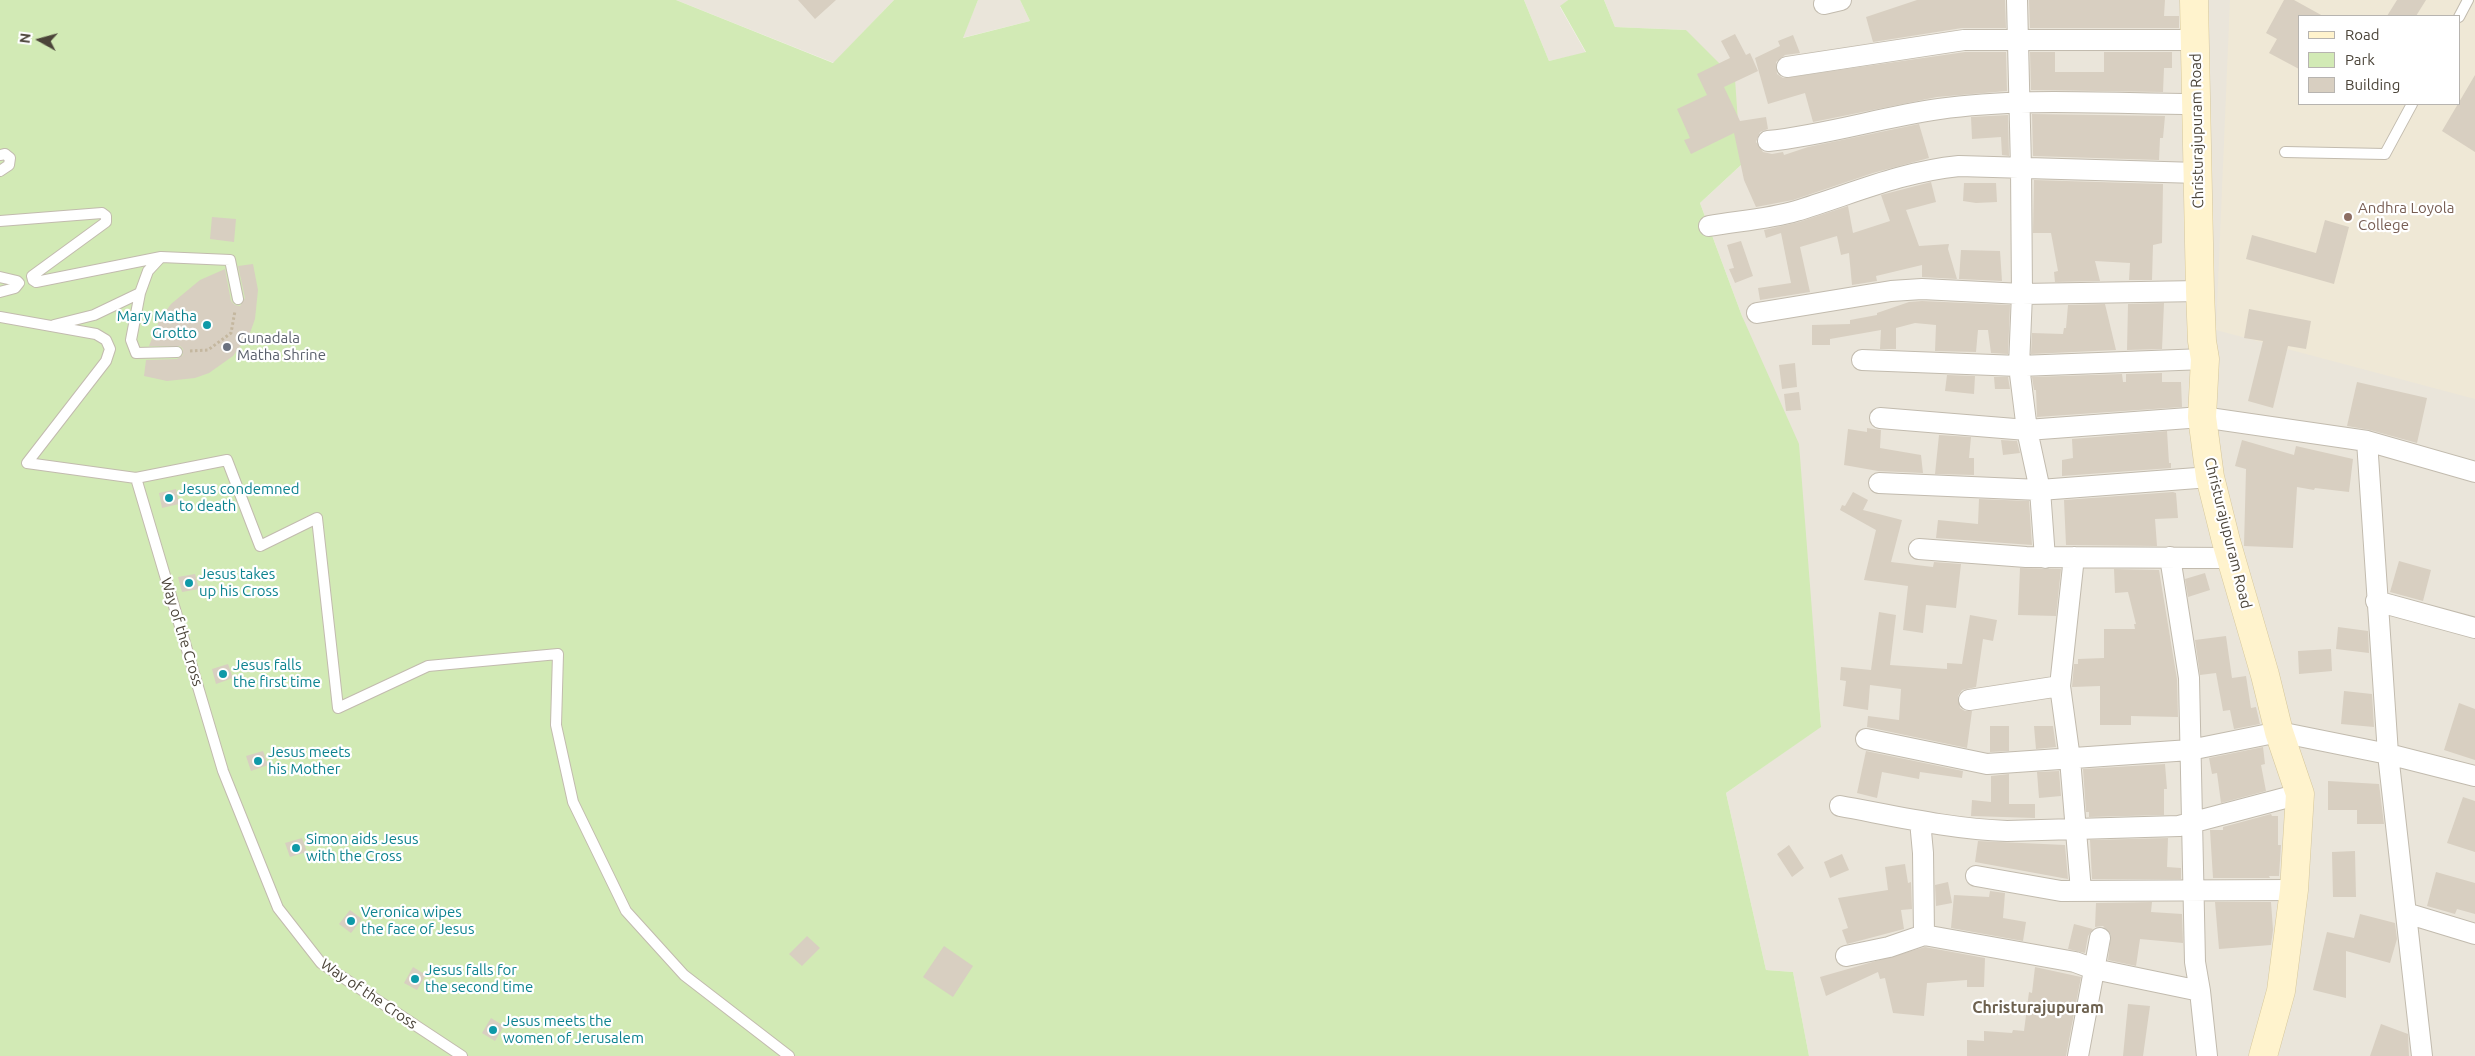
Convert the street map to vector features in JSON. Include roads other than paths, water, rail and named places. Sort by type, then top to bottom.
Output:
[{"type":"street","points":[[2016,0],[2022,168],[2022,294],[2019,366],[2027,430],[2040,490],[2044,558]]},
{"type":"street","name":"Christurajupuram Road","points":[[2194,0],[2200,291],[2202,341],[2205,359],[2202,417],[2210,477],[2279,732],[2300,794],[2294,890],[2281,991],[2263,1056]]},
{"type":"street","points":[[1787,67],[1964,40],[2195,40]]},
{"type":"street","points":[[1768,141],[1794,138],[1940,109],[2019,104],[2196,104]]},
{"type":"street","points":[[1709,226],[1794,211],[1907,174],[1959,166],[2198,173]]},
{"type":"street","points":[[1757,313],[1891,291],[1922,289],[2022,294],[2200,291]]},
{"type":"street","points":[[1862,360],[2019,366],[2205,359]]},
{"type":"street","points":[[1880,418],[2027,430],[2202,417],[2368,440],[2475,472]]},
{"type":"street","points":[[2368,440],[2376,601],[2388,754],[2422,1056]]},
{"type":"street","points":[[1879,483],[2040,490],[2210,477]]},
{"type":"street","points":[[1920,549],[2044,558],[2170,556],[2232,558]]},
{"type":"street","points":[[2170,556],[2189,678],[2195,962],[2207,1056]]},
{"type":"street","points":[[2074,557],[2060,686],[2070,759],[2074,829],[2081,891]]},
{"type":"street","points":[[2376,601],[2475,628]]},
{"type":"street","points":[[1970,700],[2060,686]]},
{"type":"street","points":[[1866,739],[1987,764],[2190,750],[2279,732],[2388,754],[2475,776]]},
{"type":"street","points":[[1840,806],[1920,821],[1984,830],[2074,829],[2179,826],[2300,794]]},
{"type":"street","points":[[1920,821],[1923,853],[1924,935]]},
{"type":"street","points":[[1976,876],[2061,891],[2294,890]]},
{"type":"street","points":[[2406,913],[2475,934]]},
{"type":"street","points":[[1846,956],[1889,947],[1924,935],[2075,962],[2094,969],[2200,991]]},
{"type":"street","points":[[2078,1056],[2100,938]]},
{"type":"lane","points":[[2460,15],[2468,0]]},
{"type":"lane","points":[[2285,152],[2386,154],[2411,105]]},
{"type":"lane","points":[[0,155],[5,154],[10,158],[9,165],[0,171]]},
{"type":"lane","points":[[0,221],[102,214],[106,216],[106,222],[32,276],[36,282],[161,257],[230,260],[238,298]]},
{"type":"lane","points":[[161,257],[148,271],[140,293],[130,340],[136,353],[177,352]]},
{"type":"lane","points":[[0,277],[17,280],[20,283],[15,288],[0,292]]},
{"type":"lane","points":[[48,326],[94,315],[140,293]]},
{"type":"lane","points":[[0,317],[96,334],[106,340],[110,349],[106,361],[27,463],[136,478],[227,460],[260,546],[317,518],[338,708],[428,666],[558,654],[556,725],[573,802],[626,911],[684,975],[789,1056]]},
{"type":"lane","name":"Way of the Cross","points":[[136,478],[223,771],[278,908],[321,963],[462,1056]]},
{"type":"place","name":"Andhra Loyola College","points":[[2348,217]]},
{"type":"place","name":"Mary Matha Grotto","points":[[207,325]]},
{"type":"place","name":"Gunadala Matha Shrine","points":[[227,347]]},
{"type":"place","name":"Jesus condemned to death","points":[[169,498]]},
{"type":"place","name":"Jesus takes up his Cross","points":[[189,583]]},
{"type":"place","name":"Jesus falls the first time","points":[[223,674]]},
{"type":"place","name":"Jesus meets his Mother","points":[[258,761]]},
{"type":"place","name":"Simon aids Jesus with the Cross","points":[[296,848]]},
{"type":"place","name":"Veronica wipes the face of Jesus","points":[[351,921]]},
{"type":"place","name":"Jesus falls for the second time","points":[[415,979]]},
{"type":"place","name":"Jesus meets the women of Jerusalem","points":[[493,1030]]},
{"type":"district","name":"Christurajupuram","points":[[2038,1008]]}]
